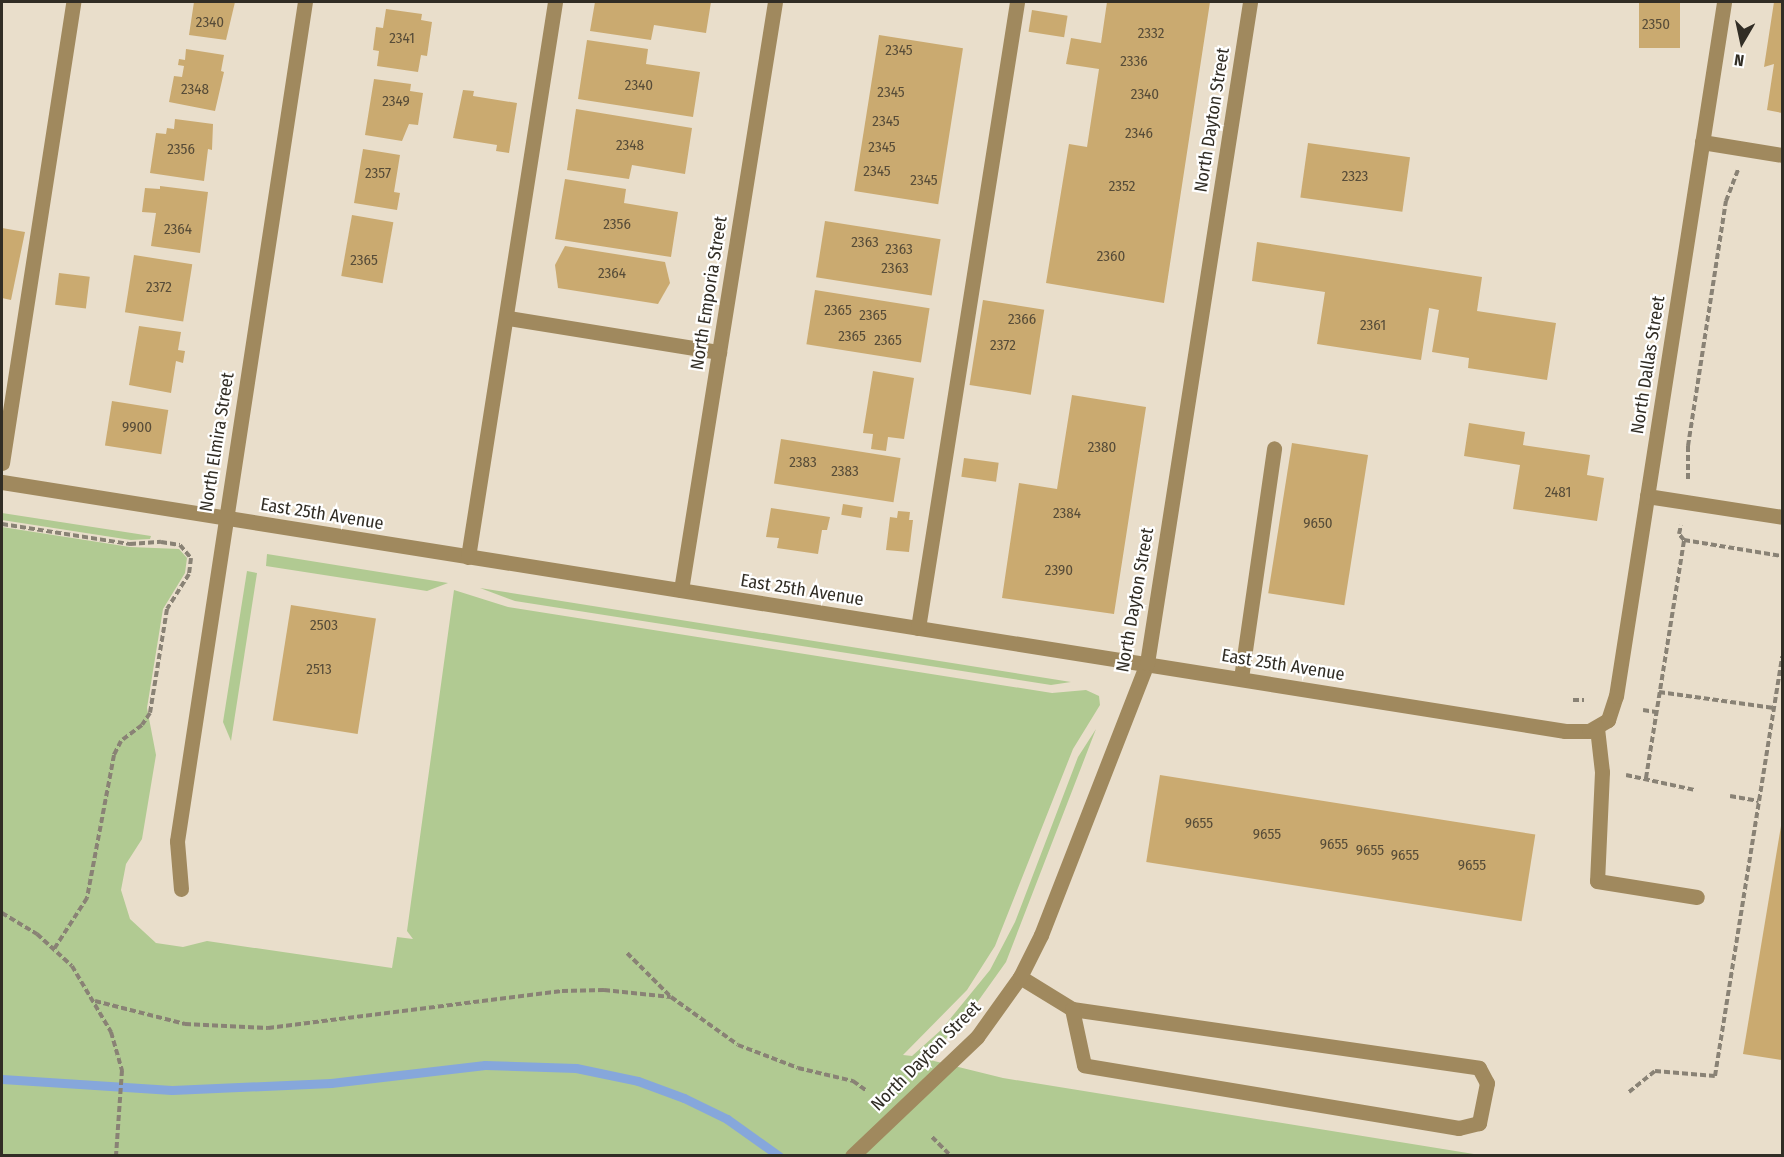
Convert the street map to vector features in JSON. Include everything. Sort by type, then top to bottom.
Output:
[{"type":"street","points":[[2,463],[73,2]]},
{"type":"street","name":"North Elmira Street","points":[[181,889],[177,841],[224,519],[305,2]]},
{"type":"street","points":[[468,557],[508,318],[555,2]]},
{"type":"street","name":"North Emporia Street","points":[[681,590],[775,2]]},
{"type":"street","points":[[918,628],[1017,2]]},
{"type":"street","name":"North Dayton Street","points":[[852,1155],[977,1037],[1020,977],[1041,935],[1147,663],[1250,2]]},
{"type":"street","name":"North Dallas Street","points":[[1597,728],[1608,720],[1614,705],[1724,2]]},
{"type":"street","points":[[1702,142],[1782,155]]},
{"type":"street","points":[[508,318],[719,351]]},
{"type":"street","points":[[1241,678],[1274,448]]},
{"type":"street","name":"East 25th Avenue","points":[[2,482],[1565,731],[1597,728]]},
{"type":"street","points":[[1647,496],[1782,517]]},
{"type":"street","points":[[1597,728],[1602,772],[1597,881],[1697,897]]},
{"type":"street","points":[[1020,977],[1072,1009],[1479,1068],[1487,1083],[1479,1124],[1459,1128],[1084,1065],[1072,1009]]},
{"type":"path","points":[[1741,149],[1736,183],[1726,201],[1688,446],[1690,465],[1679,534],[1684,540],[1782,556]]},
{"type":"path","points":[[2,524],[130,544],[161,542],[188,549],[191,558],[189,574],[166,609],[150,713],[142,725],[121,741],[114,755],[87,898],[54,949]]},
{"type":"path","points":[[1646,778],[1684,540]]},
{"type":"path","points":[[1629,1092],[1655,1071],[1715,1076],[1782,656]]},
{"type":"path","points":[[1659,692],[1774,708]]},
{"type":"path","points":[[1573,700],[1584,700]]},
{"type":"path","points":[[1643,710],[1656,712]]},
{"type":"path","points":[[1626,775],[1646,778],[1658,784],[1695,790]]},
{"type":"path","points":[[1730,796],[1759,801]]},
{"type":"path","points":[[2,913],[54,949],[95,1001],[111,1032],[123,1070],[116,1155]]},
{"type":"path","points":[[627,953],[670,997],[721,1034],[757,1054],[853,1081],[867,1091]]},
{"type":"path","points":[[95,1001],[186,1024],[268,1028],[562,991],[604,990],[670,997]]},
{"type":"path","points":[[932,1137],[951,1155]]},
{"type":"green space","points":[[2,513],[151,536],[150,539],[131,540],[2,520]]},
{"type":"green space","points":[[2,527],[130,547],[179,549],[187,558],[185,573],[163,609],[147,708],[156,755],[142,839],[126,864],[121,890],[130,919],[156,943],[183,947],[207,941],[392,968],[397,937],[413,939],[407,931],[454,590],[508,607],[1052,693],[1086,690],[1099,696],[1100,705],[1073,749],[995,946],[967,990],[903,1055],[912,1056],[941,1030],[990,970],[1015,922],[1078,757],[1096,729],[1006,962],[966,1018],[926,1059],[1003,1078],[1480,1155],[2,1155]]},
{"type":"green space","points":[[267,554],[448,583],[427,591],[266,566]]},
{"type":"green space","points":[[247,571],[257,573],[231,741],[223,722]]},
{"type":"green space","points":[[480,588],[1071,682],[1051,685],[515,601]]},
{"type":"building","points":[[194,2],[235,2],[226,40],[189,35]]},
{"type":"building","points":[[595,2],[711,2],[706,33],[654,25],[651,40],[590,31]]},
{"type":"building","points":[[1107,2],[1210,2],[1164,303],[1046,283],[1069,144],[1087,147],[1099,69],[1066,64],[1071,38],[1101,43]]},
{"type":"building","points":[[1639,2],[1680,2],[1680,48],[1639,48]]},
{"type":"building","points":[[1774,2],[1782,2],[1782,113],[1767,110],[1774,64],[1764,67]]},
{"type":"building","points":[[386,9],[422,14],[421,20],[432,22],[427,56],[421,55],[418,72],[377,66],[379,51],[373,50],[376,27],[383,28]]},
{"type":"building","points":[[1032,10],[1068,16],[1064,37],[1029,32]]},
{"type":"building","points":[[879,35],[963,48],[938,204],[854,191]]},
{"type":"building","points":[[587,40],[648,49],[646,64],[700,72],[693,117],[578,99]]},
{"type":"building","points":[[186,49],[224,55],[221,71],[224,72],[215,111],[169,102],[174,76],[182,77],[184,66],[178,65],[179,59],[185,60]]},
{"type":"building","points":[[374,79],[411,84],[410,91],[423,93],[418,125],[409,124],[402,141],[365,135]]},
{"type":"building","points":[[463,90],[474,91],[473,96],[517,103],[509,153],[496,151],[497,145],[453,138]]},
{"type":"building","points":[[576,109],[692,128],[685,174],[632,165],[629,179],[567,170]]},
{"type":"building","points":[[175,119],[213,124],[212,150],[208,149],[204,181],[150,173],[156,133],[166,134],[167,128],[174,129]]},
{"type":"building","points":[[1308,143],[1410,157],[1402,212],[1300,197]]},
{"type":"building","points":[[363,149],[400,155],[394,192],[400,193],[397,210],[354,203]]},
{"type":"building","points":[[565,179],[626,189],[624,203],[678,212],[671,257],[555,239]]},
{"type":"building","points":[[160,186],[208,192],[200,253],[151,246],[156,213],[142,212],[145,188],[160,189]]},
{"type":"building","points":[[352,215],[393,222],[383,283],[341,276]]},
{"type":"building","points":[[825,221],[941,239],[932,296],[816,277]]},
{"type":"building","points":[[2,228],[25,232],[11,300],[2,298]]},
{"type":"building","points":[[1257,242],[1482,277],[1477,311],[1556,323],[1547,380],[1468,368],[1469,358],[1432,352],[1439,310],[1429,308],[1421,360],[1317,344],[1325,292],[1252,281]]},
{"type":"building","points":[[565,246],[665,262],[670,283],[658,304],[558,288],[555,265]]},
{"type":"building","points":[[134,255],[192,264],[183,322],[125,312]]},
{"type":"building","points":[[59,273],[90,277],[86,309],[55,305]]},
{"type":"building","points":[[815,290],[930,308],[921,362],[806,344]]},
{"type":"building","points":[[983,300],[1044,310],[1031,395],[970,385]]},
{"type":"building","points":[[139,326],[181,332],[178,350],[185,351],[183,363],[176,361],[171,393],[129,385]]},
{"type":"building","points":[[873,371],[914,378],[904,439],[888,437],[886,451],[871,449],[873,434],[863,433]]},
{"type":"building","points":[[1072,395],[1146,407],[1114,614],[1002,598],[1019,483],[1057,489]]},
{"type":"building","points":[[112,401],[168,410],[161,454],[105,445]]},
{"type":"building","points":[[1469,423],[1525,432],[1523,445],[1590,455],[1587,475],[1604,478],[1597,521],[1513,509],[1520,465],[1464,456]]},
{"type":"building","points":[[781,439],[901,458],[893,502],[774,483]]},
{"type":"building","points":[[1292,443],[1368,455],[1344,605],[1268,593]]},
{"type":"building","points":[[964,458],[999,463],[996,482],[961,477]]},
{"type":"building","points":[[843,504],[863,507],[861,518],[841,515]]},
{"type":"building","points":[[771,508],[830,517],[827,530],[822,530],[818,554],[777,548],[779,538],[766,537]]},
{"type":"building","points":[[898,511],[910,512],[909,520],[913,520],[909,552],[886,550],[890,517],[897,518]]},
{"type":"building","points":[[291,605],[376,618],[358,734],[273,721]]},
{"type":"building","points":[[1160,775],[1535,834],[1522,921],[1146,862]]},
{"type":"building","points":[[1782,820],[1782,1060],[1743,1054]]},
{"type":"waterway","points":[[2,1079],[172,1090],[331,1083],[485,1065],[576,1068],[638,1081],[684,1098],[727,1119],[779,1156]]}]
